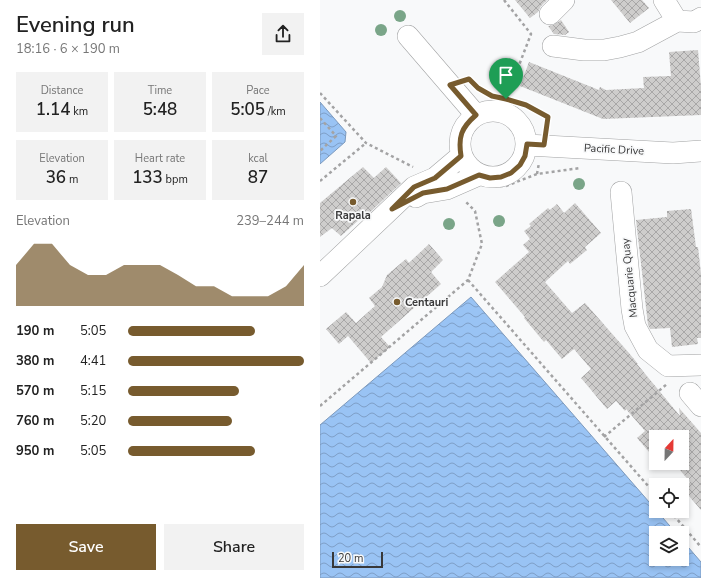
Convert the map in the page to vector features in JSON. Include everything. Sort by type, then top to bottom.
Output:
[{"type":"street","points":[[664,0],[677,21]]},
{"type":"street","points":[[553,46],[570,49],[604,50],[638,42],[677,21],[694,22],[701,18]]},
{"type":"street","points":[[408,36],[476,115]]},
{"type":"street","points":[[392,209],[423,193],[447,189],[485,180],[490,178],[501,177],[511,173],[520,165],[525,156],[535,145],[525,134],[521,125],[514,118],[505,113],[495,111],[476,115],[467,123],[461,133],[459,144],[461,156],[472,170],[485,180]]},
{"type":"street","name":"Pacific Drive","points":[[535,145],[673,153],[701,151]]},
{"type":"street","points":[[320,276],[414,187],[435,178],[461,156]]},
{"type":"street","name":"Macquarie Quay","points":[[621,192],[632,309],[635,326],[648,350],[668,366],[701,365]]},
{"type":"path","points":[[504,0],[531,34],[506,99]]},
{"type":"path","points":[[478,88],[492,96],[526,105],[548,117],[535,145]]},
{"type":"path","points":[[320,118],[336,136],[320,151]]},
{"type":"path","points":[[320,181],[366,144]]},
{"type":"path","points":[[485,180],[506,186],[537,174],[582,168]]},
{"type":"path","points":[[320,406],[468,280],[649,487]]},
{"type":"path","points":[[604,436],[664,386],[671,382]]},
{"type":"path","points":[[676,518],[701,547]]},
{"type":"water","points":[[320,102],[346,132],[345,142],[320,164]]},
{"type":"water","points":[[471,297],[649,502],[649,518],[663,518],[670,526],[649,526],[649,566],[689,566],[689,548],[701,562],[701,578],[320,578],[320,425]]},
{"type":"building","points":[[515,0],[547,0],[538,12],[530,18]]},
{"type":"building","points":[[611,0],[642,0],[649,8],[630,23]]},
{"type":"building","points":[[561,20],[569,32],[565,35],[554,34],[548,26]]},
{"type":"building","points":[[698,50],[701,87],[701,115],[603,119],[520,86],[529,62],[599,90],[600,87],[606,90],[644,88],[643,77],[671,76],[669,52]]},
{"type":"building","name":"Rapala","points":[[363,167],[374,178],[386,167],[401,183],[364,218],[362,217],[341,236],[332,228],[320,237],[320,203]]},
{"type":"building","points":[[575,203],[601,233],[585,247],[587,250],[570,264],[568,261],[545,282],[572,313],[585,303],[629,353],[680,416],[679,408],[701,433],[701,510],[689,496],[689,478],[687,478],[680,470],[689,470],[689,430],[649,430],[649,452],[637,438],[645,431],[626,409],[625,411],[616,401],[607,409],[581,378],[591,369],[574,349],[562,359],[546,340],[544,342],[495,282],[529,252],[523,245],[530,239],[524,231],[531,226],[529,224],[548,208],[550,210],[557,204],[564,213]]},
{"type":"building","points":[[691,209],[701,274],[701,338],[697,338],[698,344],[672,347],[670,328],[650,329],[648,325],[636,220],[667,217],[667,211]]},
{"type":"building","name":"Centauri","points":[[429,244],[443,260],[431,272],[441,284],[381,337],[390,347],[371,363],[348,336],[339,344],[326,329],[346,312],[356,323],[375,306],[369,298],[382,287],[387,275],[406,259],[409,263]]},
{"type":"place","name":"Rapala","points":[[353,202]]},
{"type":"place","name":"Centauri","points":[[397,302]]},
{"type":"route","points":[[469,79],[478,88],[492,96],[506,99],[526,105],[548,117],[544,145],[527,144],[525,156],[520,165],[511,173],[501,177],[490,178],[479,175],[447,189],[423,193],[392,209],[414,187],[435,178],[461,156],[459,144],[461,133],[467,123],[476,115],[450,85],[469,79]]}]
